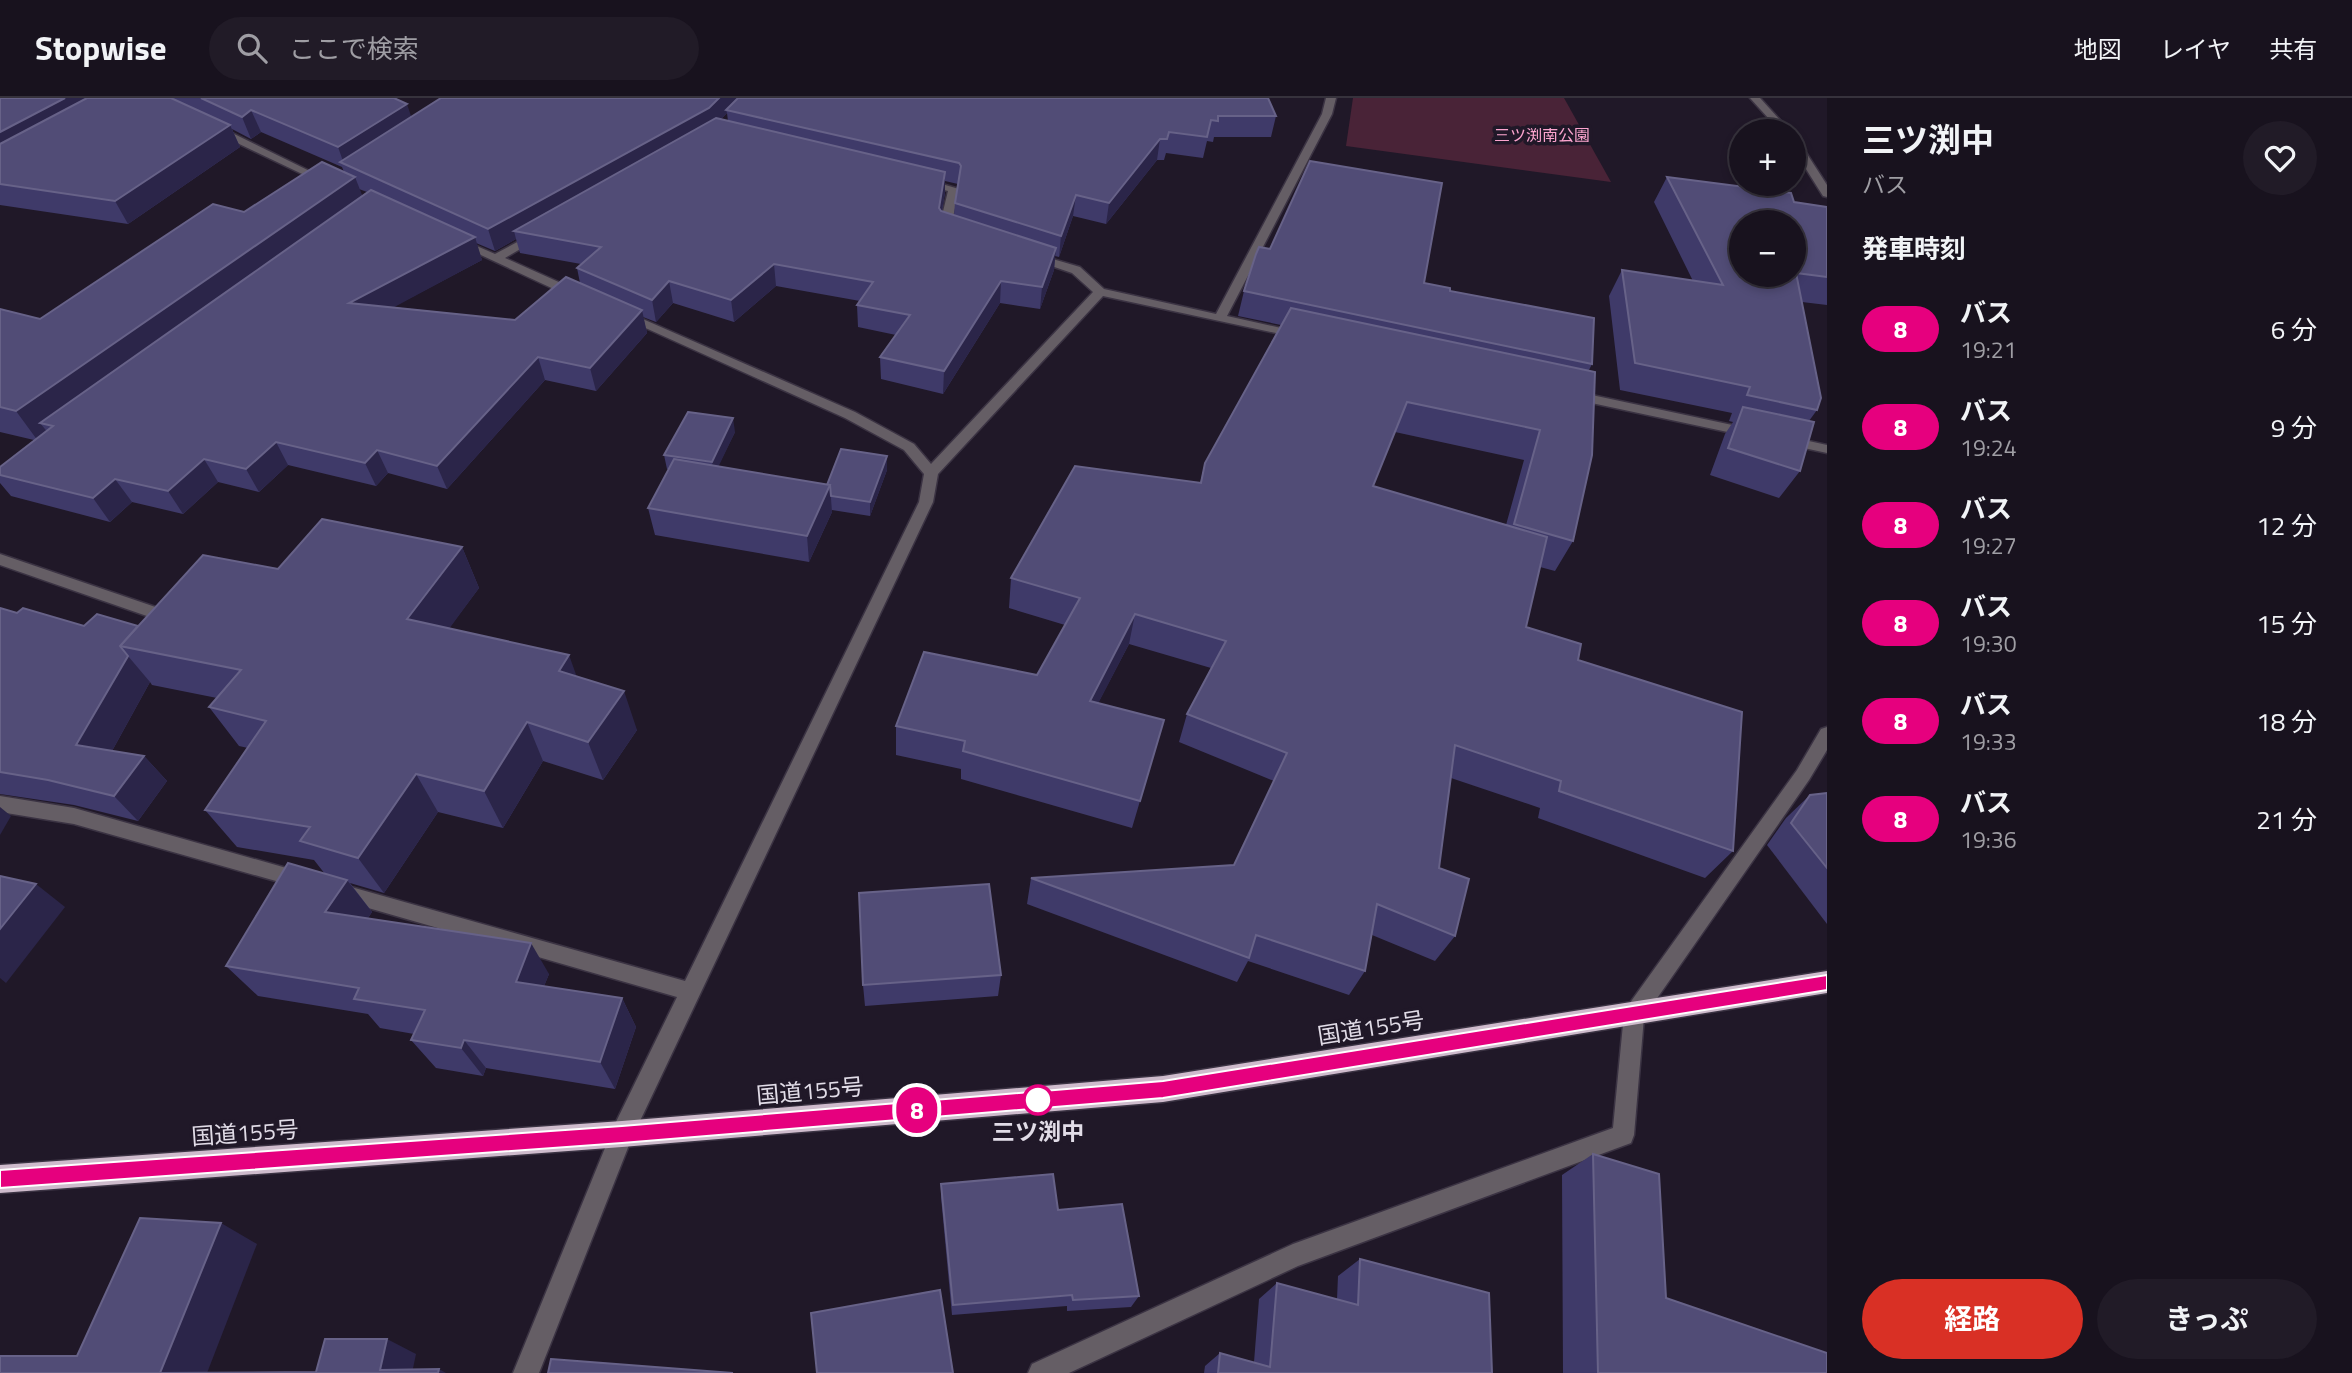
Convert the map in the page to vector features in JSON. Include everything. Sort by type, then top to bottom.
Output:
[{"type":"highway","name":"国道155号","points":[[0,1179],[622,1134],[1163,1089],[1827,982]]},
{"type":"street","points":[[1219,318],[1327,114],[1331,98]]},
{"type":"street","points":[[1755,98],[1774,119]]},
{"type":"street","points":[[202,122],[334,185]]},
{"type":"street","points":[[1806,161],[1827,194]]},
{"type":"street","points":[[914,180],[954,189],[945,229],[958,233]]},
{"type":"street","points":[[495,259],[554,226]]},
{"type":"street","points":[[448,238],[584,298]]},
{"type":"street","points":[[1023,254],[1076,270],[1100,292],[1313,339]]},
{"type":"street","points":[[526,1373],[622,1134],[926,502],[931,473],[1100,292]]},
{"type":"street","points":[[609,309],[850,415],[909,447],[931,473]]},
{"type":"street","points":[[1557,391],[1827,449]]},
{"type":"street","points":[[0,559],[167,617]]},
{"type":"street","points":[[1041,1373],[1293,1256],[1623,1135],[1634,1014],[1803,775],[1827,734]]},
{"type":"street","points":[[0,804],[74,816],[691,992]]},
{"type":"green space","name":"三ツ渕南公園","points":[[1353,98],[1564,98],[1611,182],[1346,146]]},
{"type":"building","points":[[0,98],[65,98],[0,132]]},
{"type":"building","points":[[87,98],[171,98],[230,125],[115,201],[0,184],[0,144]]},
{"type":"building","points":[[201,98],[394,98],[407,104],[338,147],[251,110],[242,117]]},
{"type":"building","points":[[441,98],[719,98],[709,108],[488,229],[340,162]]},
{"type":"building","points":[[738,98],[1268,98],[1276,116],[1218,116],[1218,121],[1211,120],[1207,137],[1169,132],[1167,139],[1160,139],[1109,203],[1076,195],[1061,236],[955,203],[961,166],[959,163],[726,110]]},
{"type":"building","points":[[716,118],[945,172],[939,208],[941,211],[1056,248],[1042,287],[1001,281],[944,371],[880,357],[910,315],[857,305],[873,282],[774,264],[731,300],[669,281],[652,300],[577,268],[601,247],[514,231]]},
{"type":"building","points":[[1310,161],[1442,183],[1424,283],[1450,288],[1450,291],[1594,318],[1592,364],[1244,291],[1259,247],[1270,249]]},
{"type":"building","points":[[322,162],[355,177],[16,411],[0,407],[0,309],[40,319],[213,204],[244,212]]},
{"type":"building","points":[[1667,177],[1729,185],[1729,196],[1792,196],[1794,202],[1827,207],[1827,277],[1806,274],[1806,210],[1729,210],[1729,287],[1799,287],[1821,398],[1817,410],[1747,395],[1750,387],[1635,363],[1622,270],[1723,285]]},
{"type":"building","points":[[371,190],[475,237],[349,303],[515,320],[566,277],[642,310],[590,368],[538,357],[437,466],[377,450],[365,463],[276,442],[246,469],[204,459],[168,491],[115,479],[93,498],[0,475],[0,467],[53,426],[40,423]]},
{"type":"building","points":[[1291,308],[1595,372],[1592,455],[1573,541],[1514,524],[1540,430],[1407,402],[1373,486],[1547,537],[1526,627],[1581,644],[1578,660],[1742,712],[1733,851],[1559,791],[1561,781],[1455,745],[1439,868],[1469,879],[1455,936],[1377,904],[1365,971],[1256,935],[1249,958],[1031,878],[1234,865],[1287,753],[1187,714],[1226,641],[1135,614],[1090,701],[1164,720],[1140,801],[963,751],[965,741],[896,726],[924,652],[1037,675],[1080,598],[1011,578],[1075,466],[1201,483],[1205,463]]},
{"type":"building","points":[[1743,407],[1814,422],[1800,471],[1728,448]]},
{"type":"building","points":[[688,412],[733,418],[712,462],[664,455]]},
{"type":"building","points":[[841,449],[887,456],[870,502],[831,496],[830,485],[827,485]]},
{"type":"building","points":[[674,459],[830,485],[807,536],[648,508]]},
{"type":"building","points":[[322,519],[462,547],[407,619],[569,655],[559,671],[624,691],[588,742],[527,722],[484,791],[416,774],[358,858],[300,841],[310,827],[205,810],[266,721],[209,707],[241,670],[120,646],[203,555],[278,569]]},
{"type":"building","points":[[0,608],[17,613],[23,608],[84,626],[97,614],[138,626],[120,646],[128,656],[76,745],[144,756],[114,796],[0,772]]},
{"type":"building","points":[[1827,793],[1827,868],[1791,823],[1810,795]]},
{"type":"building","points":[[288,863],[347,880],[325,912],[531,943],[516,982],[622,998],[600,1062],[464,1040],[461,1048],[411,1040],[425,1010],[354,999],[359,988],[226,966]]},
{"type":"building","points":[[0,876],[36,884],[0,929]]},
{"type":"building","points":[[989,884],[1001,975],[863,985],[859,893]]},
{"type":"building","points":[[1593,1154],[1659,1174],[1666,1298],[1827,1353],[1827,1373],[1598,1373]]},
{"type":"building","points":[[1053,1174],[1058,1210],[1122,1204],[1139,1296],[1073,1300],[1072,1295],[953,1305],[941,1184]]},
{"type":"building","points":[[140,1218],[221,1223],[160,1373],[0,1373],[0,1356],[77,1356]]},
{"type":"building","points":[[1360,1259],[1489,1293],[1492,1373],[1218,1373],[1220,1353],[1270,1367],[1277,1283],[1358,1305]]},
{"type":"building","points":[[940,1290],[953,1373],[817,1373],[811,1313]]},
{"type":"building","points":[[325,1339],[387,1339],[380,1370],[439,1369],[438,1373],[160,1373],[316,1372]]},
{"type":"building","points":[[551,1359],[733,1373],[548,1373]]},
{"type":"bus line","name":"8","points":[[0,1179],[622,1134],[1163,1089],[1827,982]]},
{"type":"place","name":"三ツ渕中","points":[[1038,1100]]}]
